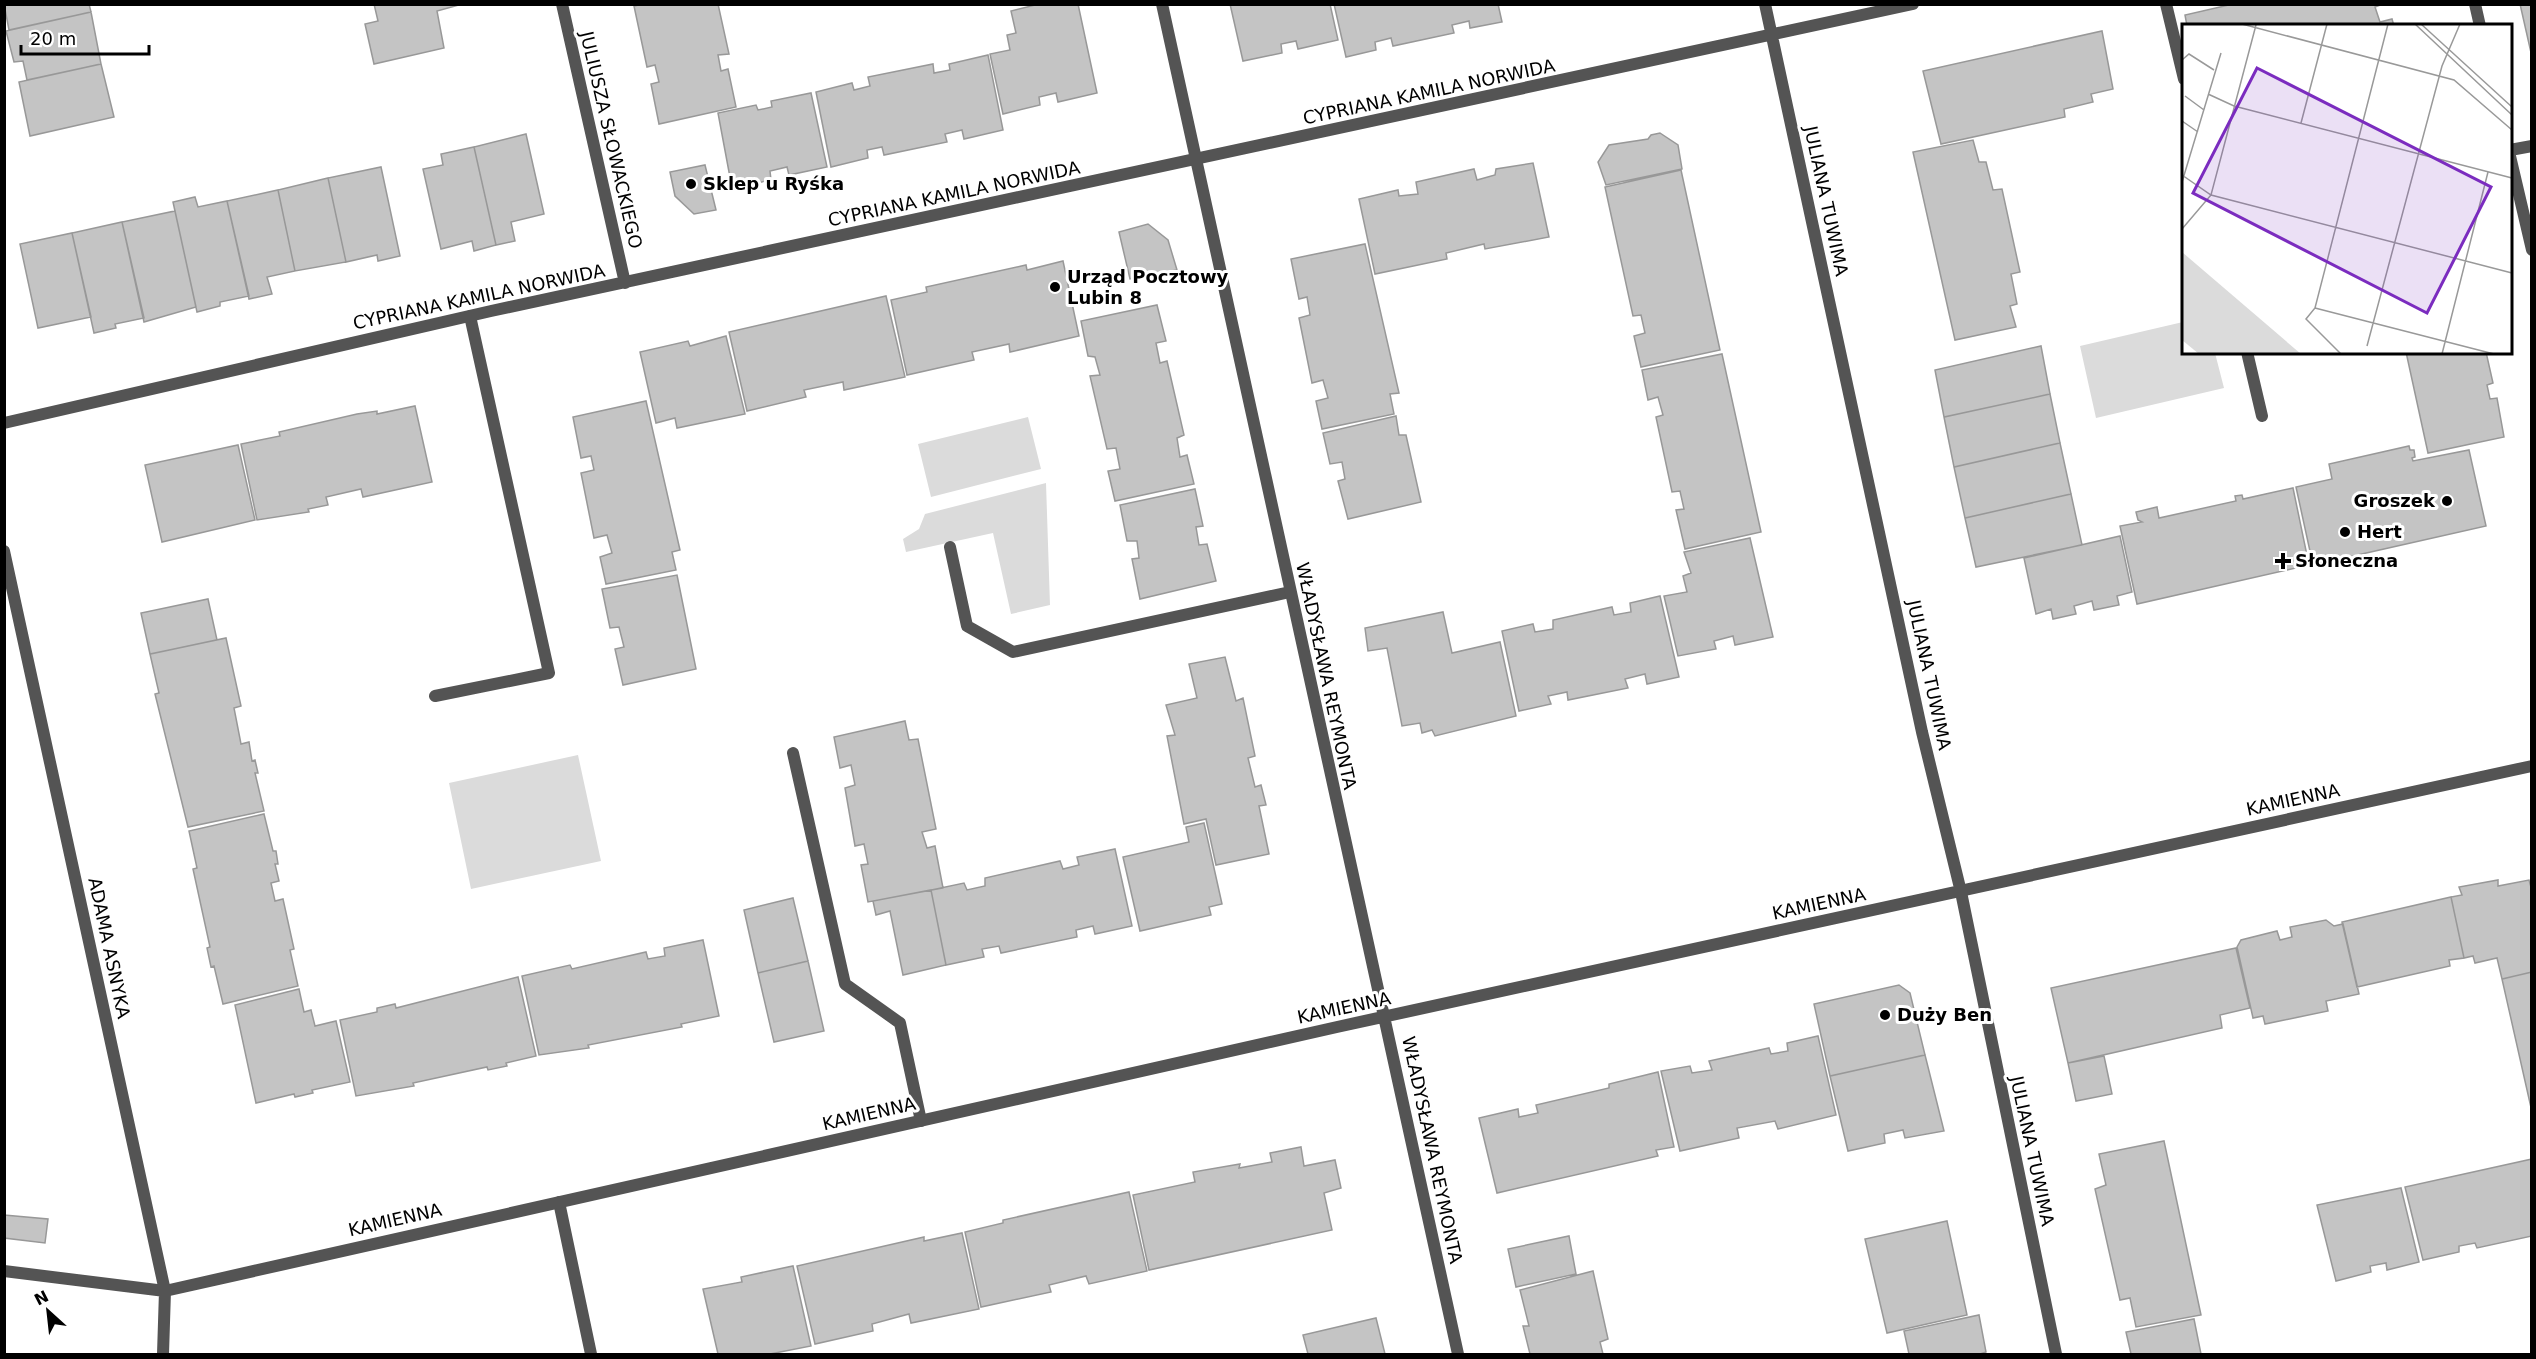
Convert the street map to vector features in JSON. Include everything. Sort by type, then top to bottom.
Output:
[{"type":"street","name":"JULIUSZA SŁOWACKIEGO","points":[[562,4],[626,283]]},
{"type":"street","name":"WŁADYSŁAWA REYMONTA","points":[[1162,4],[1458,1354]]},
{"type":"street","name":"JULIANA TUWIMA","points":[[1765,4],[1923,732],[1961,892],[2056,1354]]},
{"type":"street","name":"CYPRIANA KAMILA NORWIDA","points":[[4,423],[470,316],[1196,161],[1912,4]]},
{"type":"street","points":[[2166,4],[2182,71]]},
{"type":"street","points":[[2475,4],[2480,24]]},
{"type":"street","points":[[2512,150],[2532,146]]},
{"type":"street","points":[[2512,160],[2532,250]]},
{"type":"street","points":[[435,696],[549,673],[470,316]]},
{"type":"street","points":[[2247,354],[2262,416]]},
{"type":"street","points":[[950,547],[967,626],[1013,652],[1290,592]]},
{"type":"street","name":"ADAMA ASNYKA","points":[[4,551],[165,1290],[163,1354]]},
{"type":"street","points":[[793,753],[845,984],[900,1023],[921,1121]]},
{"type":"street","name":"KAMIENNA","points":[[4,1270],[165,1290],[1384,1017],[2532,766]]},
{"type":"street","points":[[559,1202],[591,1354]]},
{"type":"shaded area","points":[[2182,322],[2182,354],[2215,354],[2224,388],[2096,418],[2080,346]]},
{"type":"shaded area","points":[[1028,417],[1041,469],[931,497],[918,444]]},
{"type":"shaded area","points":[[1046,483],[1050,605],[1011,614],[993,533],[906,552],[903,539],[919,529],[925,514]]},
{"type":"shaded area","points":[[578,755],[601,861],[471,889],[449,783]]},
{"type":"building","points":[[4,4],[89,4],[91,12],[9,30]]},
{"type":"building","points":[[374,4],[459,5],[437,11],[444,48],[374,64],[365,24],[378,21]]},
{"type":"building","points":[[718,4],[729,54],[718,55],[721,71],[728,69],[736,107],[659,124],[651,84],[659,82],[655,65],[647,67],[634,6]]},
{"type":"building","points":[[1039,4],[1078,4],[1097,93],[1058,102],[1056,93],[1039,97],[1040,105],[1003,114],[990,54],[1010,50],[1007,35],[1016,33],[1011,11]]},
{"type":"building","points":[[1230,4],[1330,4],[1338,40],[1298,49],[1296,41],[1281,44],[1282,53],[1243,61]]},
{"type":"building","points":[[1334,4],[1498,4],[1502,22],[1470,28],[1469,21],[1452,25],[1454,33],[1393,46],[1391,38],[1375,42],[1376,50],[1346,57]]},
{"type":"building","points":[[2233,4],[2383,4],[2375,7],[2380,22],[2392,19],[2393,24],[2187,24],[2185,15]]},
{"type":"building","points":[[2520,4],[2532,4],[2532,57]]},
{"type":"building","points":[[91,12],[101,64],[27,80],[23,61],[14,62],[6,31]]},
{"type":"building","points":[[2102,31],[2113,89],[2091,94],[2093,102],[2064,109],[2065,117],[1941,144],[1923,71]]},
{"type":"building","points":[[988,55],[1003,130],[964,139],[962,130],[945,134],[947,142],[884,155],[882,147],[867,150],[868,158],[831,167],[816,92],[852,83],[854,90],[870,86],[868,77],[933,64],[934,73],[950,70],[949,64]]},
{"type":"building","points":[[101,64],[114,117],[30,136],[19,82]]},
{"type":"building","points":[[811,93],[827,167],[789,175],[787,167],[770,171],[771,180],[732,188],[718,113],[756,105],[758,110],[772,107],[771,101]]},
{"type":"building","points":[[1660,133],[1678,145],[1682,169],[1606,185],[1598,162],[1609,145],[1648,139],[1651,135]]},
{"type":"building","points":[[526,134],[544,214],[511,222],[515,241],[496,245],[474,147]]},
{"type":"building","points":[[1973,140],[1979,162],[1986,162],[1993,190],[2002,189],[2020,272],[2011,274],[2017,304],[2010,306],[2016,327],[1955,340],[1913,152]]},
{"type":"building","points":[[474,147],[496,245],[474,251],[472,241],[441,249],[423,169],[443,165],[441,154]]},
{"type":"building","points":[[1533,163],[1549,237],[1485,249],[1484,244],[1446,253],[1447,259],[1375,274],[1359,199],[1398,190],[1399,196],[1418,194],[1416,182],[1474,169],[1477,180],[1495,175],[1496,169]]},
{"type":"building","name":"Sklep u Ryśka","points":[[705,165],[716,210],[694,214],[675,196],[670,172]]},
{"type":"building","points":[[381,167],[400,256],[378,261],[377,255],[346,262],[328,178]]},
{"type":"building","points":[[1681,170],[1720,350],[1641,367],[1634,336],[1645,333],[1641,315],[1633,316],[1605,187]]},
{"type":"building","points":[[328,178],[346,262],[295,271],[278,190]]},
{"type":"building","points":[[278,190],[295,271],[267,277],[272,294],[249,299],[227,201]]},
{"type":"building","points":[[195,197],[198,207],[227,201],[249,296],[220,302],[220,306],[197,312],[173,202]]},
{"type":"building","points":[[175,211],[196,307],[144,322],[122,222]]},
{"type":"building","points":[[122,222],[144,318],[115,324],[116,328],[94,333],[72,233]]},
{"type":"building","points":[[1148,224],[1168,240],[1177,270],[1130,279],[1119,232]]},
{"type":"building","points":[[72,233],[91,317],[38,328],[20,244]]},
{"type":"building","points":[[1365,244],[1399,393],[1390,394],[1394,414],[1322,429],[1316,401],[1328,398],[1323,380],[1312,383],[1299,318],[1310,315],[1307,297],[1299,299],[1291,259]]},
{"type":"building","points":[[1063,261],[1079,336],[1010,352],[1009,344],[972,352],[974,360],[907,375],[891,300],[927,292],[926,287],[1026,265],[1027,270]]},
{"type":"building","points":[[886,296],[905,377],[844,390],[843,382],[804,390],[806,397],[747,411],[729,332]]},
{"type":"building","points":[[1157,305],[1166,341],[1156,343],[1160,363],[1167,361],[1184,435],[1177,438],[1180,457],[1187,455],[1194,484],[1115,501],[1108,471],[1120,469],[1116,448],[1107,449],[1090,376],[1100,375],[1095,357],[1088,356],[1081,321]]},
{"type":"building","points":[[726,336],[745,414],[677,428],[675,418],[656,423],[640,352],[688,341],[690,346]]},
{"type":"building","points":[[2041,346],[2050,394],[1944,417],[1935,370]]},
{"type":"building","points":[[1722,354],[1761,532],[1685,549],[1676,510],[1684,509],[1680,491],[1672,492],[1656,417],[1663,415],[1658,397],[1648,400],[1642,370]]},
{"type":"building","points":[[2406,354],[2486,354],[2493,383],[2487,385],[2490,399],[2497,398],[2504,437],[2428,453]]},
{"type":"building","points":[[2050,394],[2060,443],[1954,467],[1944,417]]},
{"type":"building","points":[[646,401],[680,550],[672,552],[676,570],[606,584],[600,557],[612,553],[607,535],[594,538],[581,473],[594,470],[591,456],[581,458],[573,417]]},
{"type":"building","points":[[415,406],[432,482],[363,497],[361,489],[326,497],[328,505],[308,509],[309,512],[257,520],[241,444],[280,436],[279,432],[357,414],[377,411],[377,414]]},
{"type":"building","points":[[1396,416],[1399,435],[1406,435],[1421,502],[1348,519],[1338,481],[1345,479],[1342,462],[1330,464],[1323,433]]},
{"type":"building","points":[[2060,443],[2071,494],[1965,518],[1954,467]]},
{"type":"building","points":[[238,445],[255,520],[162,542],[145,465]]},
{"type":"building","points":[[2409,446],[2410,450],[2414,450],[2413,461],[2469,450],[2486,526],[2313,565],[2296,487],[2332,479],[2329,464]]},
{"type":"building","points":[[2293,488],[2309,565],[2137,604],[2120,526],[2142,522],[2138,520],[2136,512],[2157,507],[2159,518],[2236,501],[2235,496],[2242,495],[2243,499]]},
{"type":"building","points":[[1195,489],[1203,526],[1196,527],[1199,545],[1207,544],[1216,581],[1140,599],[1132,559],[1139,558],[1137,541],[1127,541],[1120,505]]},
{"type":"building","points":[[2071,494],[2082,545],[1976,567],[1965,518]]},
{"type":"building","points":[[2120,536],[2132,592],[2117,596],[2119,605],[2094,610],[2092,601],[2074,606],[2076,614],[2053,619],[2051,609],[2036,614],[2024,558]]},
{"type":"building","points":[[1750,538],[1773,637],[1735,645],[1733,636],[1714,641],[1716,649],[1678,656],[1664,596],[1687,592],[1683,576],[1691,573],[1684,552]]},
{"type":"building","points":[[677,575],[696,669],[623,685],[615,649],[624,647],[619,627],[610,628],[602,589]]},
{"type":"building","points":[[1660,596],[1679,677],[1647,684],[1645,674],[1625,679],[1628,688],[1568,700],[1567,692],[1548,696],[1551,704],[1519,711],[1502,631],[1533,624],[1535,632],[1553,629],[1553,620],[1612,607],[1614,615],[1631,612],[1630,603]]},
{"type":"building","points":[[208,599],[217,640],[150,654],[141,613]]},
{"type":"building","points":[[1443,612],[1452,653],[1500,642],[1516,716],[1435,736],[1432,730],[1422,733],[1420,723],[1402,726],[1387,648],[1368,651],[1365,628]]},
{"type":"building","points":[[226,638],[241,706],[234,708],[241,744],[249,742],[252,761],[255,760],[258,773],[255,773],[264,811],[188,827],[155,694],[159,693],[150,654]]},
{"type":"building","points":[[1225,657],[1236,701],[1243,698],[1255,756],[1248,758],[1255,787],[1261,785],[1266,805],[1259,806],[1269,854],[1216,865],[1206,819],[1184,824],[1167,736],[1175,735],[1166,705],[1197,698],[1189,664]]},
{"type":"building","points":[[905,721],[909,740],[918,739],[936,829],[922,832],[927,848],[935,846],[943,888],[868,902],[861,865],[868,864],[864,844],[855,846],[845,788],[855,785],[851,765],[840,768],[834,737]]},
{"type":"building","points":[[264,814],[278,864],[275,864],[279,881],[271,883],[275,901],[283,899],[294,949],[290,950],[298,986],[223,1004],[207,948],[210,947],[193,869],[197,868],[189,831]]},
{"type":"building","points":[[1204,823],[1222,904],[1209,907],[1211,915],[1140,931],[1123,857],[1189,842],[1186,827]]},
{"type":"building","points":[[1115,849],[1132,926],[1095,934],[1093,926],[1076,930],[1077,937],[1001,953],[999,946],[982,949],[984,957],[946,965],[931,890],[964,883],[967,890],[985,886],[985,878],[1060,861],[1063,869],[1079,865],[1077,857]]},
{"type":"building","points":[[2498,880],[2498,886],[2529,880],[2532,891],[2532,972],[2502,979],[2497,958],[2475,963],[2473,956],[2464,958],[2451,897],[2462,895],[2459,887]]},
{"type":"building","points":[[931,890],[946,965],[903,975],[890,911],[876,915],[873,901]]},
{"type":"building","points":[[2451,897],[2464,958],[2449,960],[2450,966],[2357,987],[2342,922]]},
{"type":"building","points":[[793,898],[808,961],[758,973],[744,910]]},
{"type":"building","points":[[2326,920],[2334,926],[2343,924],[2359,994],[2326,1001],[2328,1011],[2265,1024],[2263,1016],[2253,1018],[2237,947],[2241,940],[2277,931],[2280,940],[2292,937],[2290,927]]},
{"type":"building","points":[[703,940],[719,1016],[681,1024],[682,1027],[588,1045],[589,1048],[539,1055],[522,976],[570,965],[572,969],[646,952],[648,959],[665,956],[664,948]]},
{"type":"building","points":[[2236,948],[2250,1008],[2220,1015],[2222,1028],[2068,1063],[2051,988]]},
{"type":"building","points":[[808,961],[824,1031],[774,1042],[758,973]]},
{"type":"building","points":[[2532,972],[2532,1112],[2502,979]]},
{"type":"building","points":[[518,977],[536,1056],[506,1063],[507,1066],[488,1070],[487,1067],[413,1083],[414,1086],[356,1096],[340,1020],[377,1012],[377,1008],[395,1004],[396,1008]]},
{"type":"building","points":[[1899,985],[1910,993],[1925,1055],[1830,1076],[1814,1004]]},
{"type":"building","points":[[299,989],[304,1012],[311,1010],[315,1026],[336,1021],[350,1082],[312,1090],[313,1093],[295,1097],[294,1094],[256,1103],[235,1005]]},
{"type":"building","points":[[1818,1036],[1836,1115],[1778,1129],[1775,1121],[1737,1128],[1739,1138],[1680,1151],[1661,1071],[1690,1066],[1692,1073],[1712,1070],[1709,1061],[1769,1048],[1771,1054],[1788,1051],[1787,1043]]},
{"type":"building","points":[[1925,1055],[1944,1131],[1905,1138],[1903,1130],[1884,1134],[1885,1143],[1848,1151],[1830,1076]]},
{"type":"building","points":[[2104,1056],[2112,1094],[2076,1101],[2068,1063]]},
{"type":"building","points":[[1658,1072],[1674,1147],[1656,1150],[1658,1156],[1497,1193],[1479,1118],[1518,1109],[1519,1117],[1538,1113],[1536,1105],[1609,1088],[1609,1084]]},
{"type":"building","points":[[2164,1141],[2201,1315],[2136,1327],[2130,1298],[2120,1300],[2095,1189],[2106,1185],[2099,1154]]},
{"type":"building","points":[[1301,1147],[1304,1166],[1335,1160],[1341,1188],[1324,1193],[1332,1230],[1149,1270],[1133,1195],[1195,1182],[1193,1172],[1240,1164],[1239,1168],[1272,1162],[1270,1153]]},
{"type":"building","points":[[2532,1159],[2532,1236],[2477,1248],[2475,1243],[2459,1246],[2459,1252],[2423,1260],[2405,1187]]},
{"type":"building","points":[[2401,1188],[2419,1262],[2387,1270],[2386,1263],[2370,1266],[2371,1272],[2336,1281],[2317,1205]]},
{"type":"building","points":[[1129,1192],[1147,1271],[1089,1284],[1086,1276],[1049,1285],[1051,1292],[981,1307],[965,1232],[1003,1223],[1003,1220]]},
{"type":"building","points":[[4,1215],[48,1219],[45,1243],[4,1238]]},
{"type":"building","points":[[1947,1221],[1967,1315],[1887,1333],[1865,1239]]},
{"type":"building","points":[[962,1233],[979,1309],[911,1323],[909,1314],[872,1324],[873,1331],[815,1344],[797,1266],[924,1237],[924,1241]]},
{"type":"building","points":[[1569,1236],[1576,1274],[1516,1287],[1508,1249]]},
{"type":"building","points":[[793,1266],[811,1346],[770,1354],[718,1354],[703,1289],[742,1282],[741,1277]]},
{"type":"building","points":[[1593,1271],[1608,1339],[1600,1342],[1603,1354],[1530,1354],[1523,1326],[1529,1326],[1520,1290]]},
{"type":"building","points":[[1979,1315],[1986,1352],[1980,1354],[1909,1354],[1904,1331]]},
{"type":"building","points":[[1376,1318],[1385,1354],[1308,1354],[1303,1335]]},
{"type":"building","points":[[2194,1319],[2201,1354],[2131,1354],[2126,1332]]},
{"type":"place","name":"Sklep u Ryśka","points":[[691,184]]},
{"type":"place","name":"Urząd Pocztowy Lubin 8","points":[[1055,287]]},
{"type":"place","name":"Groszek","points":[[2447,501]]},
{"type":"place","name":"Hert","points":[[2345,532]]},
{"type":"place","name":"Słoneczna","points":[[2283,561]]},
{"type":"place","name":"Duży Ben","points":[[1885,1015]]}]
